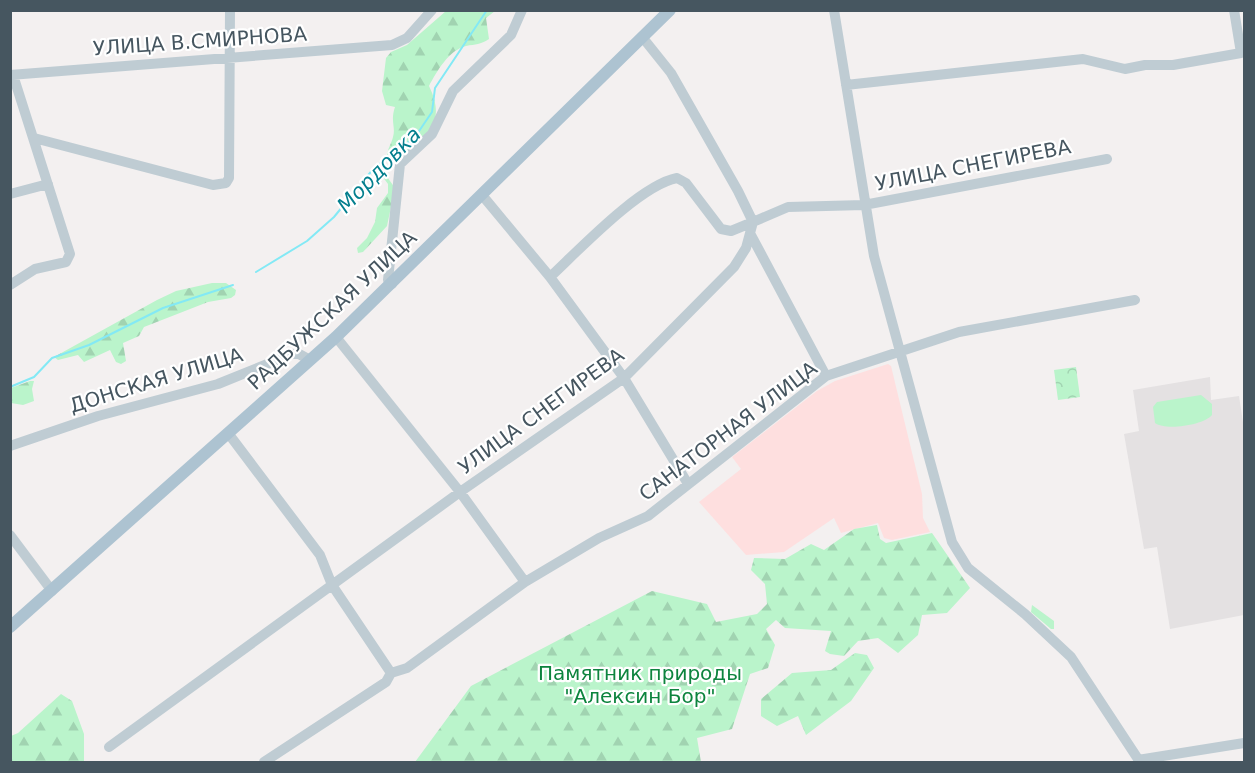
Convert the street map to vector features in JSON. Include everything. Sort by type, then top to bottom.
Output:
[{"type":"main road","name":"РАДБУЖСКАЯ УЛИЦА","points":[[10,627],[336,337],[670,10]]},
{"type":"street","points":[[34,138],[221,186],[229,178],[230,10]]},
{"type":"street","name":"УЛИЦА В.СМИРНОВА","points":[[12,75],[228,57],[278,56],[392,45],[408,38],[432,10]]},
{"type":"street","points":[[392,284],[388,280],[400,164],[432,134],[453,91],[511,35],[522,10]]},
{"type":"street","points":[[834,10],[873,256],[956,550],[973,573],[1025,614],[1067,652],[1139,761],[1245,743]]},
{"type":"street","points":[[846,85],[1083,59],[1125,69],[1145,65],[1173,65],[1241,53],[1234,10]]},
{"type":"street","points":[[550,277],[615,217],[663,180],[677,178],[686,183],[721,229],[731,231],[753,222],[738,191],[671,74],[643,38]]},
{"type":"street","points":[[10,285],[35,269],[66,262],[70,254],[12,75]]},
{"type":"street","name":"УЛИЦА СНЕГИРЕВА","points":[[109,747],[460,492],[624,378],[734,267],[751,235],[753,222],[788,207],[864,205],[1107,159]]},
{"type":"street","points":[[10,194],[48,184]]},
{"type":"street","points":[[482,195],[550,277],[624,378],[688,484]]},
{"type":"street","points":[[751,235],[826,376]]},
{"type":"street","name":"САНАТОРНАЯ УЛИЦА","points":[[264,762],[386,682],[391,673],[407,669],[525,582],[599,538],[648,516],[826,376],[982,327],[1135,300]]},
{"type":"street","points":[[336,337],[460,492],[525,582]]},
{"type":"street","name":"ДОНСКАЯ УЛИЦА","points":[[10,446],[98,416],[208,387],[292,354],[299,354],[310,360]]},
{"type":"street","points":[[228,433],[320,555],[332,585],[391,673]]},
{"type":"street","points":[[10,535],[52,591]]},
{"type":"shaded area","points":[[888,364],[891,366],[922,494],[923,518],[930,532],[892,540],[884,538],[878,523],[841,533],[834,518],[784,552],[746,555],[699,502],[741,469],[732,457],[817,391],[835,381]]},
{"type":"shaded area","points":[[1210,377],[1211,400],[1239,396],[1244,429],[1244,615],[1170,629],[1157,547],[1144,549],[1124,434],[1139,431],[1133,390]]},
{"type":"green space","points":[[446,11],[495,11],[486,18],[489,39],[460,48],[444,62],[429,86],[436,112],[430,130],[394,163],[388,161],[388,151],[394,133],[395,107],[386,105],[382,91],[386,58],[391,52],[407,45]]},
{"type":"green space","points":[[385,174],[395,188],[387,226],[363,252],[358,253],[357,248],[367,238],[375,222],[377,208],[388,193],[388,184],[382,176]]},
{"type":"green space","points":[[212,283],[226,283],[236,290],[235,295],[231,298],[208,302],[144,327],[139,336],[123,343],[126,361],[121,364],[116,362],[110,350],[84,362],[78,355],[58,360],[54,357],[176,291]]},
{"type":"green space","points":[[1076,367],[1080,397],[1058,400],[1054,370]]},
{"type":"green space","points":[[34,381],[32,389],[34,401],[23,405],[11,403],[11,388]]},
{"type":"green space","points":[[1201,395],[1212,404],[1212,415],[1208,419],[1176,427],[1155,423],[1153,407],[1157,402]]},
{"type":"green space","name":"Памятник природы \"Алексин Бор\"","points":[[877,525],[880,539],[886,543],[932,533],[970,588],[947,613],[922,615],[918,635],[898,653],[878,638],[858,641],[844,656],[830,654],[825,651],[831,631],[785,628],[776,620],[766,629],[775,645],[768,668],[750,674],[732,729],[697,738],[701,762],[415,762],[471,686],[652,591],[707,604],[716,622],[757,614],[767,604],[765,584],[751,570],[754,558],[785,559],[811,544],[824,550],[854,529]]},
{"type":"green space","points":[[1032,605],[1054,621],[1054,629],[1031,612]]},
{"type":"green space","points":[[855,653],[867,655],[874,668],[851,701],[806,735],[798,716],[777,726],[761,716],[761,699],[792,673],[831,670]]},
{"type":"green space","points":[[61,694],[72,701],[84,734],[84,762],[11,762],[11,736],[18,733]]},
{"type":"waterway","name":"Мордовка","points":[[256,272],[307,241],[334,217],[374,168],[415,137],[432,112],[435,88],[487,10]]},
{"type":"waterway","name":"Мордовка","points":[[10,387],[34,377],[52,358],[89,345],[163,308],[233,285]]}]
